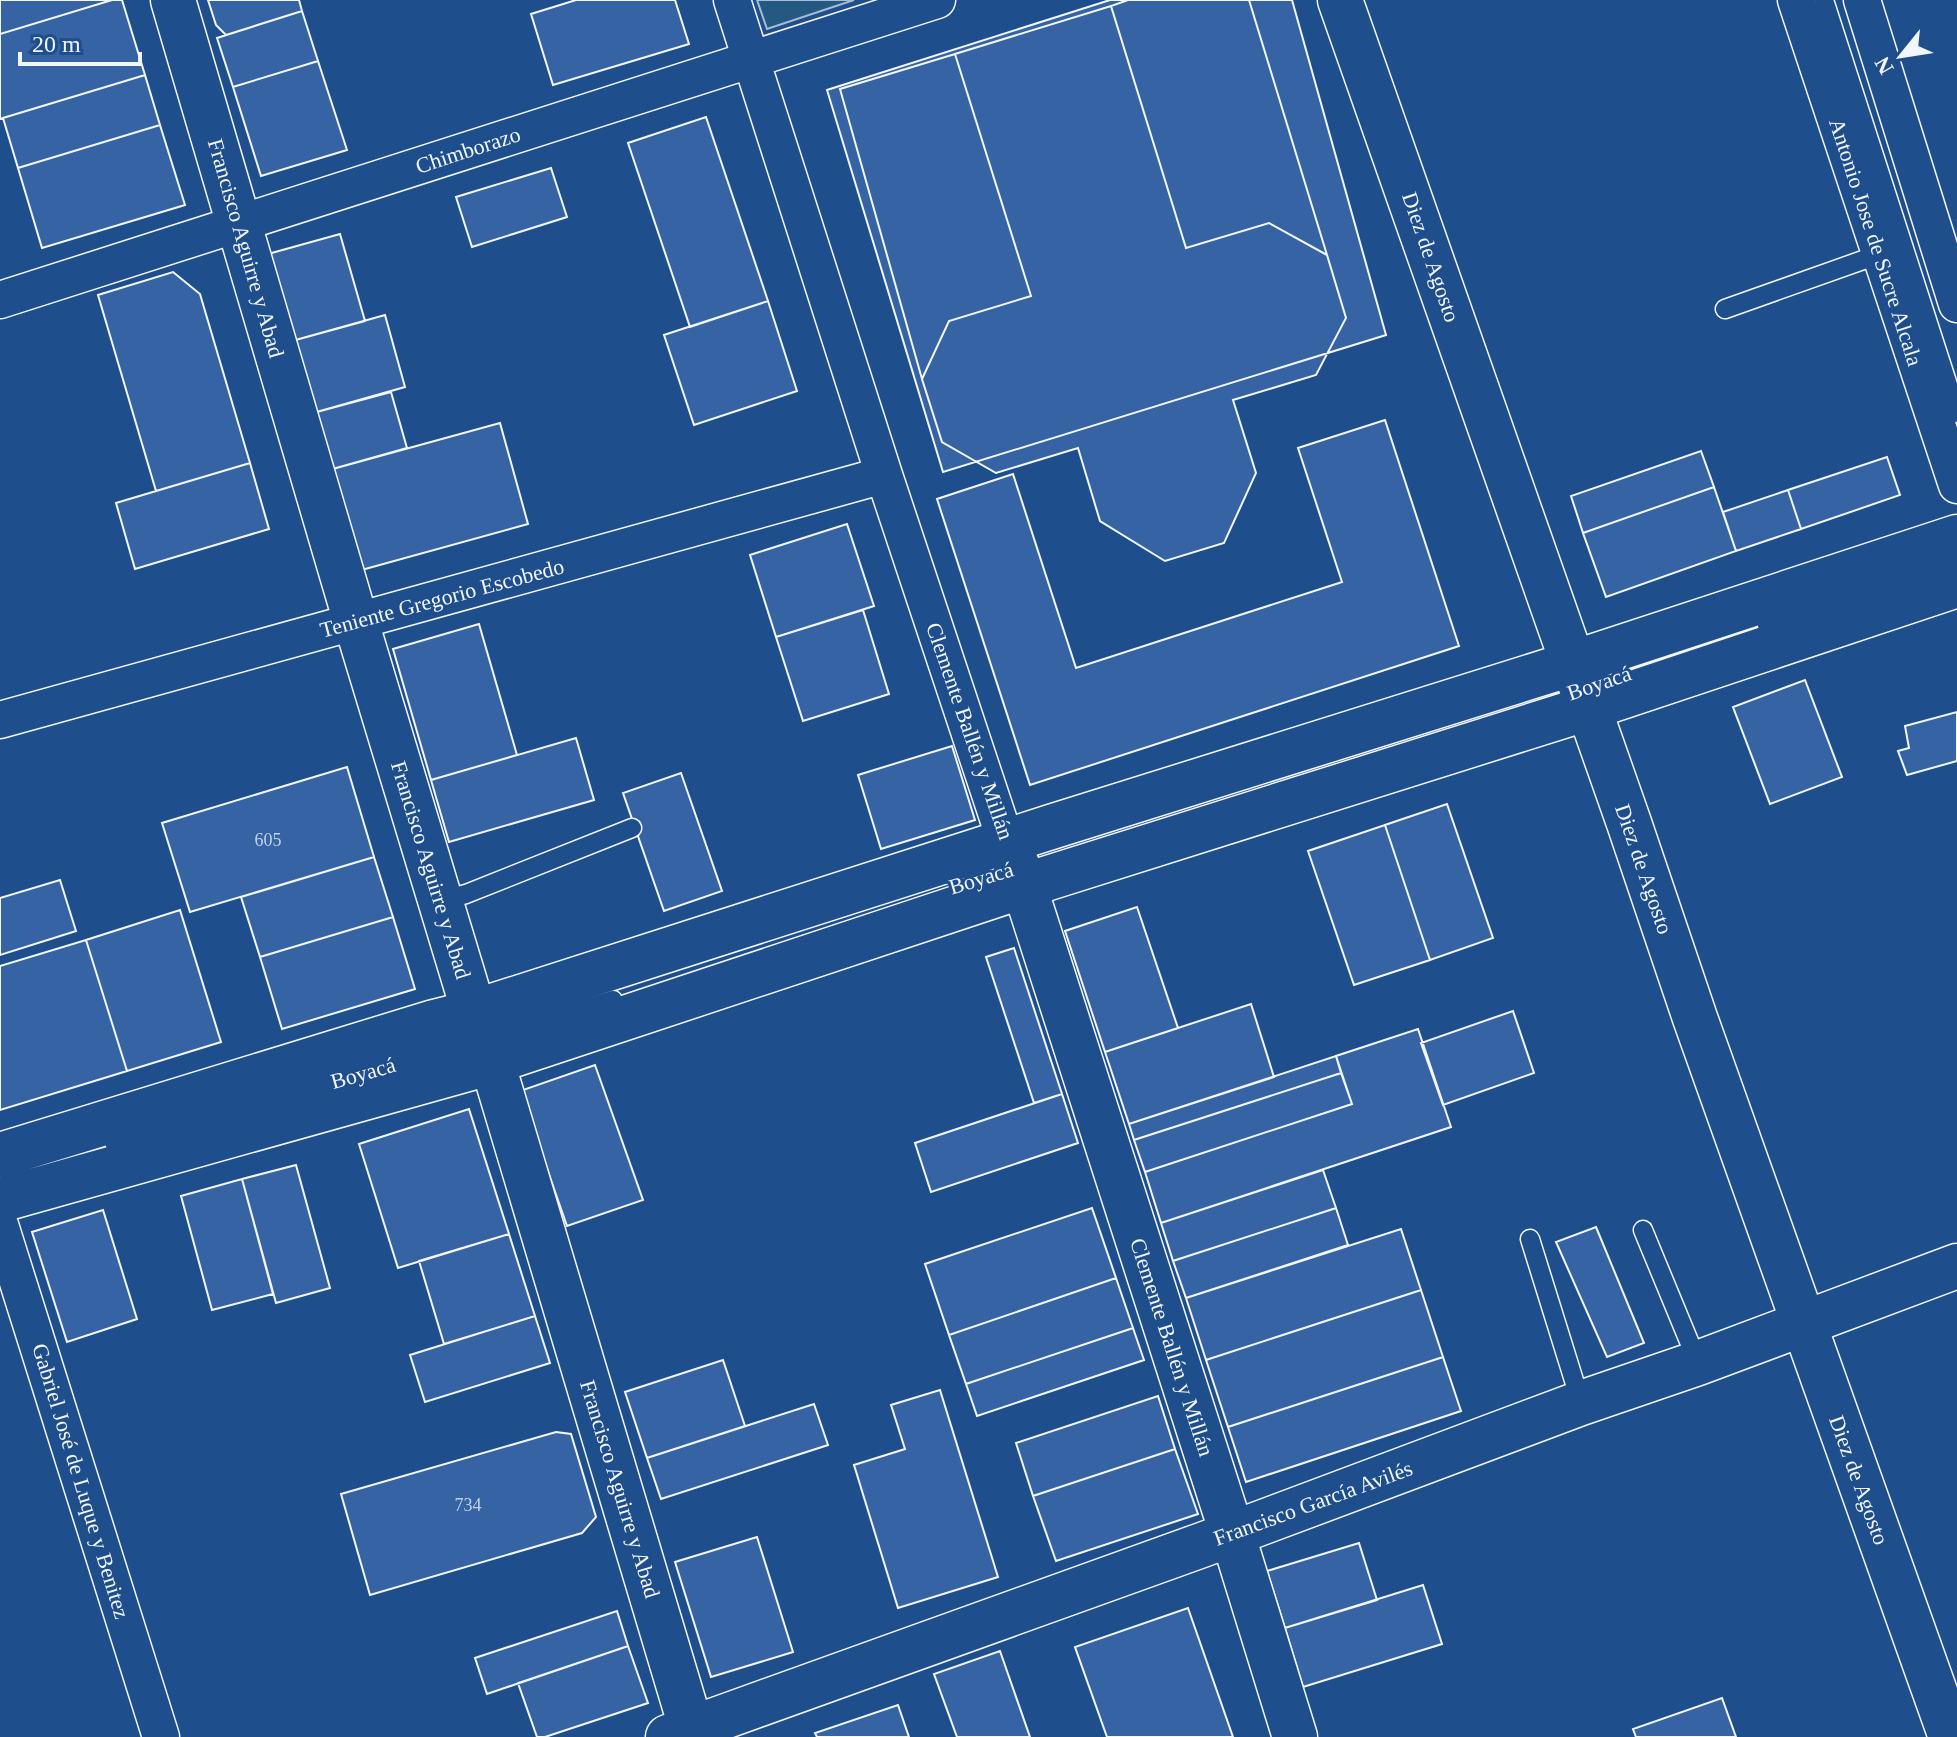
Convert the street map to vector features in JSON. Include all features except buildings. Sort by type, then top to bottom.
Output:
[{"type":"street","name":"Francisco Aguirre y Abad","points":[[173,0],[356,622],[483,1037],[685,1734]]},
{"type":"street","name":"Clemente Ballén y Millán","points":[[732,0],[884,475],[1017,866],[1295,1737]]},
{"type":"street","name":"Chimborazo","points":[[0,300],[937,0]]},
{"type":"street","name":"Diez de Agosto","points":[[1340,0],[1803,1324],[1951,1737]]},
{"type":"street","name":"Antonio Jose de Sucre Alcala","points":[[1796,0],[1957,485]]},
{"type":"street","points":[[1862,0],[1957,304]]},
{"type":"street","name":"Teniente Gregorio Escobedo","points":[[0,720],[884,475]]},
{"type":"street","name":"Boyacá","points":[[1581,687],[1789,594],[1957,537]]},
{"type":"street","name":"Boyacá","points":[[0,1200],[483,1037],[1581,687],[1957,585]]},
{"type":"street","name":"Boyacá","points":[[0,1155],[434,1022],[483,1037]]},
{"type":"street","name":"Gabriel José de Luque y Benitez","points":[[0,1225],[161,1737]]},
{"type":"street","name":"Francisco García Avilés","points":[[685,1734],[1957,1266]]},
{"type":"lane","name":"Antonio Jose de Sucre Alcala","points":[[1824,0],[1957,413]]},
{"type":"lane","points":[[1725,309],[1880,254]]},
{"type":"lane","points":[[1746,632],[1957,561]]},
{"type":"lane","points":[[440,901],[466,894],[632,828]]},
{"type":"lane","points":[[710,971],[800,945],[870,918]]},
{"type":"lane","name":"Boyacá","points":[[91,1152],[634,993]]},
{"type":"lane","points":[[1643,1230],[1698,1363]]},
{"type":"lane","points":[[1530,1239],[1581,1403]]},
{"type":"shaded area","points":[[757,0],[854,0],[767,29]]}]
